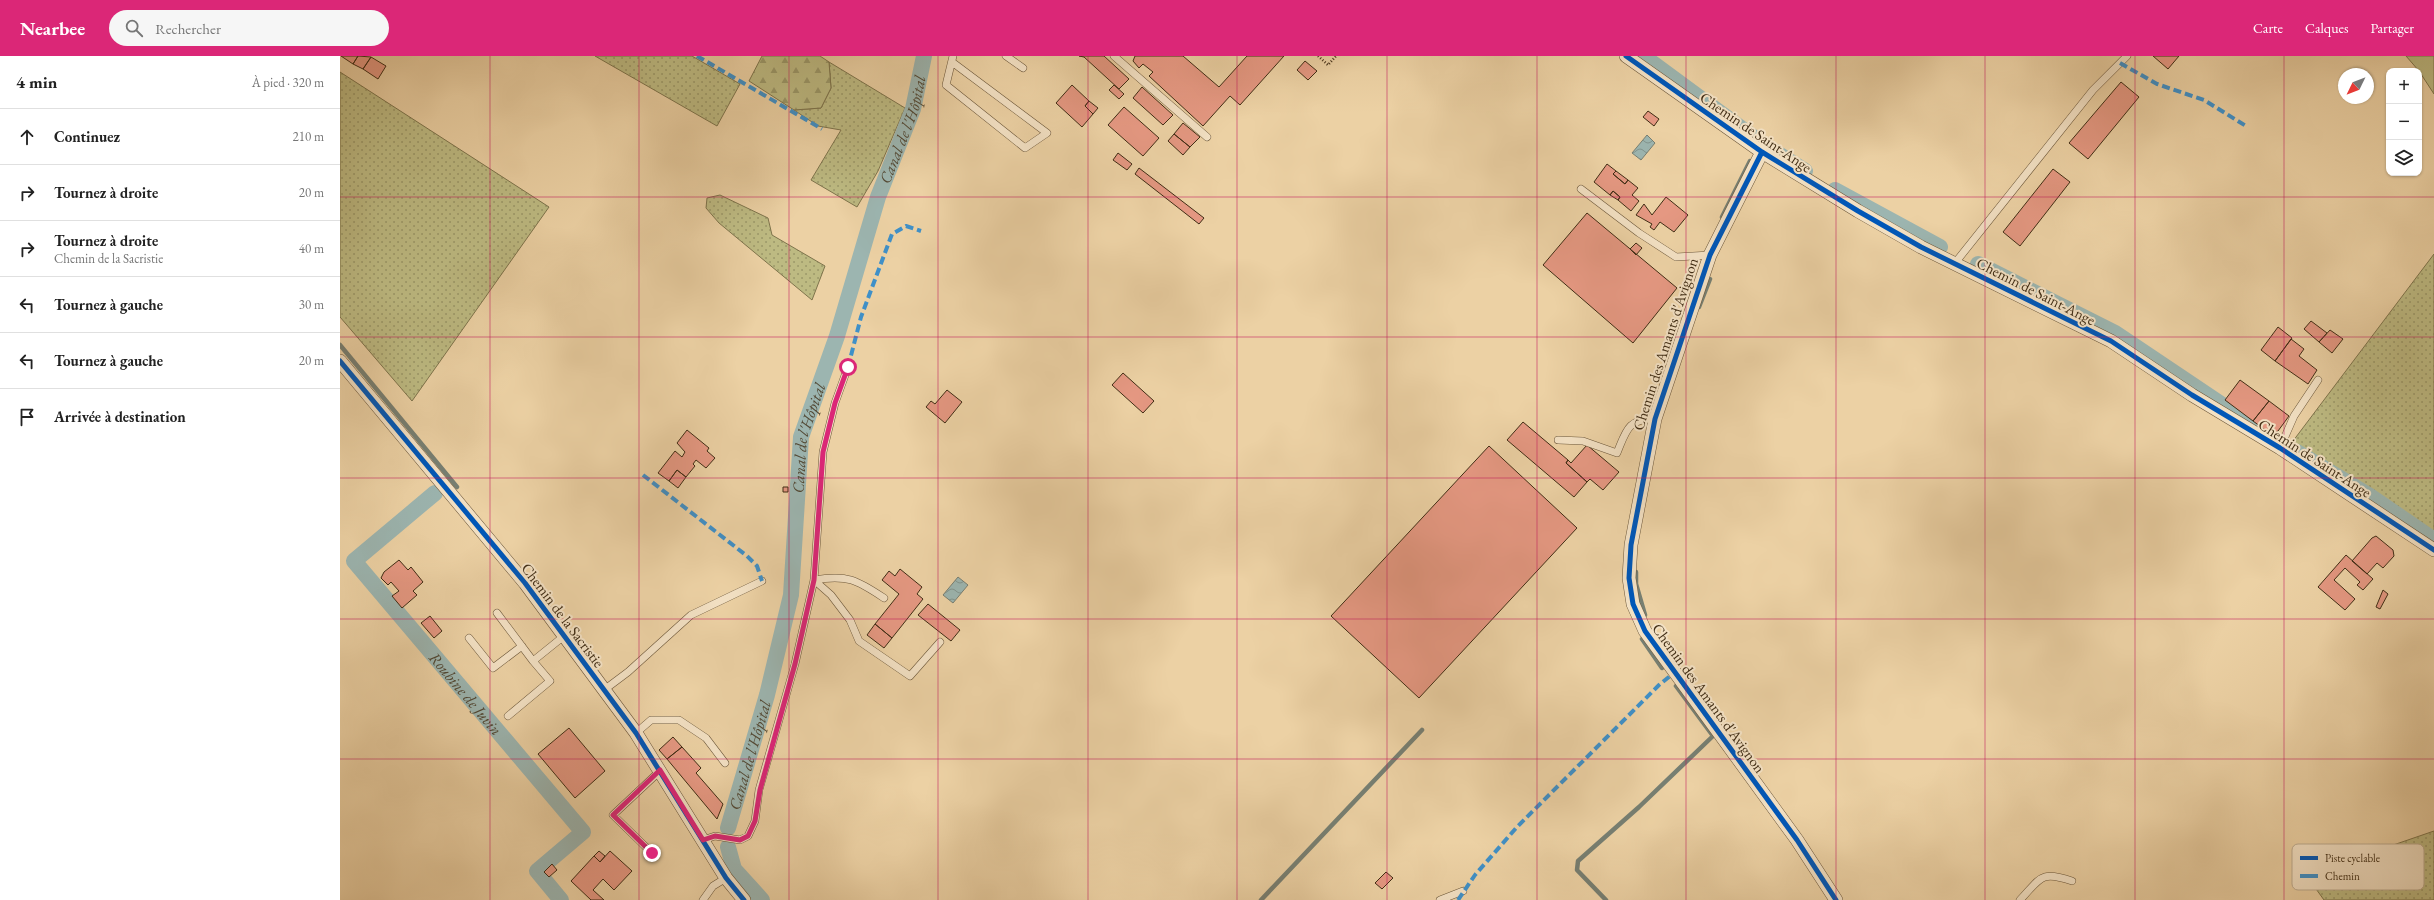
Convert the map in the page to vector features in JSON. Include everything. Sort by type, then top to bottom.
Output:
[{"type":"street","name":"Chemin de Saint-Ange","points":[[1626,56],[1762,152],[1858,211],[1955,263],[2111,342],[2192,395],[2280,448],[2434,550]]},
{"type":"street","name":"Chemin des Amants d'Avignon","points":[[1762,152],[1710,255],[1655,419],[1631,545],[1629,578],[1633,604],[1645,631],[1798,840],[1836,900]]},
{"type":"street","name":"Chemin de la Sacristie","points":[[340,361],[525,583],[636,733],[726,878],[744,900]]},
{"type":"lane","points":[[1006,56],[1023,68]]},
{"type":"lane","points":[[1114,56],[1207,137]]},
{"type":"lane","points":[[1955,263],[2093,90],[2127,56]]},
{"type":"lane","points":[[952,59],[1034,124],[1047,133],[1025,148],[946,85],[952,59]]},
{"type":"lane","points":[[1581,189],[1639,233],[1676,257],[1710,255]]},
{"type":"lane","points":[[703,840],[715,836],[740,840],[748,836],[755,821],[760,790],[795,664],[814,580],[823,452],[835,403],[848,367]]},
{"type":"lane","points":[[2280,448],[2294,416],[2318,380]]},
{"type":"lane","points":[[1558,440],[1583,441],[1617,453],[1628,427],[1642,419],[1655,419]]},
{"type":"lane","points":[[814,580],[831,577],[856,580],[884,598]]},
{"type":"lane","points":[[814,580],[831,594],[850,620],[859,641],[910,676],[940,642]]},
{"type":"lane","points":[[604,690],[628,672],[691,615],[762,581]]},
{"type":"lane","points":[[497,613],[550,681],[508,716]]},
{"type":"lane","points":[[533,661],[564,636]]},
{"type":"lane","points":[[469,638],[493,668],[522,646]]},
{"type":"lane","points":[[636,733],[652,720],[679,720],[706,738],[726,763]]},
{"type":"lane","points":[[652,853],[613,815],[660,770]]},
{"type":"lane","points":[[2020,900],[2042,876],[2053,874],[2072,881]]},
{"type":"lane","points":[[703,900],[713,886],[726,878]]},
{"type":"lane","points":[[1440,900],[1463,891]]},
{"type":"path","points":[[1318,56],[1328,65],[1336,56]]},
{"type":"green space","points":[[595,56],[692,56],[740,84],[717,126]]},
{"type":"green space","points":[[762,56],[820,56],[829,62],[831,88],[821,108],[794,110],[749,81]]},
{"type":"green space","points":[[2406,56],[2434,56],[2434,94],[2422,76],[2422,68],[2416,68]]},
{"type":"green space","points":[[829,62],[905,108],[878,171],[857,207],[811,180],[841,130],[818,126],[794,110],[821,108],[831,88]]},
{"type":"green space","points":[[340,72],[549,207],[412,401],[340,317]]},
{"type":"green space","points":[[720,195],[768,218],[772,235],[825,266],[812,300],[719,223],[706,208],[707,198]]},
{"type":"green space","points":[[2434,254],[2434,537],[2290,445]]},
{"type":"green space","points":[[2434,831],[2434,900],[2324,900],[2317,890],[2424,890],[2424,844],[2396,844]]},
{"type":"water","points":[[1647,135],[1655,143],[1641,160],[1632,153]]},
{"type":"water","points":[[958,577],[968,585],[953,603],[943,595]]},
{"type":"building","points":[[341,56],[358,56],[353,64]]},
{"type":"building","points":[[358,56],[371,57],[363,69],[353,64]]},
{"type":"building","points":[[1079,56],[1104,56],[1129,79],[1119,89],[1084,57]]},
{"type":"building","points":[[1135,56],[1183,56],[1219,87],[1247,56],[1284,56],[1240,105],[1230,96],[1203,126],[1149,76],[1153,72],[1143,64],[1139,68],[1133,61]]},
{"type":"building","points":[[2153,56],[2179,56],[2168,69]]},
{"type":"building","points":[[371,57],[386,66],[378,79],[363,69]]},
{"type":"building","points":[[1305,61],[1317,71],[1308,80],[1297,70]]},
{"type":"building","points":[[2121,82],[2139,97],[2088,159],[2069,143]]},
{"type":"building","points":[[1072,85],[1089,101],[1085,106],[1093,114],[1082,127],[1056,103]]},
{"type":"building","points":[[1114,85],[1124,94],[1119,99],[1109,90]]},
{"type":"building","points":[[1142,87],[1173,115],[1163,125],[1133,98]]},
{"type":"building","points":[[1089,101],[1098,108],[1093,114],[1085,106]]},
{"type":"building","points":[[1124,107],[1159,138],[1143,156],[1108,125]]},
{"type":"building","points":[[1648,111],[1659,119],[1654,126],[1643,117]]},
{"type":"building","points":[[1183,123],[1200,137],[1190,147],[1174,134]]},
{"type":"building","points":[[1174,134],[1190,147],[1183,155],[1168,141]]},
{"type":"building","points":[[1118,153],[1132,164],[1127,170],[1113,160]]},
{"type":"building","points":[[1607,164],[1616,171],[1613,174],[1625,184],[1628,180],[1638,188],[1632,195],[1639,201],[1631,211],[1618,200],[1620,197],[1613,191],[1610,195],[1594,182]]},
{"type":"building","points":[[1139,168],[1204,218],[1199,224],[1135,174]]},
{"type":"building","points":[[2053,169],[2070,182],[2020,246],[2003,232]]},
{"type":"building","points":[[1616,171],[1628,180],[1625,184],[1613,174]]},
{"type":"building","points":[[1613,191],[1620,197],[1618,200],[1610,195]]},
{"type":"building","points":[[1666,197],[1688,215],[1674,232],[1660,222],[1654,230],[1650,227],[1652,224],[1636,215],[1644,204],[1652,215]]},
{"type":"building","points":[[1587,213],[1677,288],[1633,343],[1543,265]]},
{"type":"building","points":[[1636,243],[1642,248],[1636,255],[1630,249]]},
{"type":"building","points":[[2311,321],[2327,333],[2319,342],[2304,329]]},
{"type":"building","points":[[2278,327],[2292,338],[2275,361],[2261,350]]},
{"type":"building","points":[[2330,330],[2343,339],[2332,353],[2319,342]]},
{"type":"building","points":[[2291,339],[2304,349],[2299,356],[2317,370],[2308,384],[2275,361]]},
{"type":"building","points":[[1123,373],[1154,401],[1143,413],[1112,385]]},
{"type":"building","points":[[2240,380],[2269,401],[2253,421],[2225,400]]},
{"type":"building","points":[[947,390],[962,402],[945,423],[926,407],[931,401],[935,404]]},
{"type":"building","points":[[2269,401],[2289,416],[2278,431],[2272,435],[2253,421]]},
{"type":"building","points":[[1523,422],[1568,460],[1566,463],[1587,482],[1574,497],[1507,440]]},
{"type":"building","points":[[687,430],[709,448],[707,451],[715,458],[706,468],[696,460],[693,464],[695,466],[686,477],[677,470],[669,481],[658,473],[675,451],[682,457],[685,452],[677,443]]},
{"type":"building","points":[[1587,445],[1619,472],[1603,490],[1590,479],[1587,482],[1566,463],[1568,460],[1571,463]]},
{"type":"building","points":[[1489,446],[1577,528],[1419,698],[1331,616]]},
{"type":"building","points":[[677,470],[686,477],[678,488],[669,481]]},
{"type":"building","points":[[783,487],[788,487],[788,492],[783,492]]},
{"type":"building","points":[[2376,536],[2393,550],[2394,556],[2383,568],[2377,563],[2367,574],[2352,561],[2372,538]]},
{"type":"building","points":[[2346,555],[2373,579],[2363,590],[2357,585],[2360,582],[2345,568],[2334,580],[2355,599],[2345,610],[2318,587]]},
{"type":"building","points":[[399,560],[408,570],[411,567],[423,582],[413,591],[417,595],[402,608],[392,596],[399,591],[391,582],[388,585],[381,578],[384,572]]},
{"type":"building","points":[[900,569],[922,587],[917,594],[923,599],[892,638],[875,624],[899,594],[882,580],[889,571],[895,576]]},
{"type":"building","points":[[2383,590],[2388,594],[2380,609],[2376,607]]},
{"type":"building","points":[[928,604],[960,630],[951,641],[918,615]]},
{"type":"building","points":[[430,616],[442,631],[434,638],[421,623]]},
{"type":"building","points":[[875,624],[892,638],[884,648],[867,635]]},
{"type":"building","points":[[569,728],[605,771],[575,798],[538,754]]},
{"type":"building","points":[[673,737],[682,747],[667,759],[659,750]]},
{"type":"building","points":[[682,747],[701,768],[696,773],[723,804],[717,819],[667,759]]},
{"type":"building","points":[[599,851],[605,856],[600,862],[594,856]]},
{"type":"building","points":[[610,851],[632,871],[614,890],[603,879],[593,890],[604,900],[591,900],[571,881],[594,856],[600,862]]},
{"type":"building","points":[[552,864],[557,870],[549,877],[544,872]]},
{"type":"building","points":[[1386,872],[1393,878],[1382,889],[1375,883]]},
{"type":"waterway","name":"Canal de l'Hôpital","points":[[728,828],[767,695],[791,595],[801,437],[837,336],[878,197],[913,109],[924,56]]},
{"type":"waterway","points":[[1643,56],[1761,143],[1805,171]]},
{"type":"waterway","points":[[1722,217],[1750,161]]},
{"type":"waterway","points":[[1835,190],[1940,247]]},
{"type":"waterway","points":[[1978,264],[2115,333],[2252,425]]},
{"type":"waterway","points":[[1699,307],[1710,279]]},
{"type":"waterway","points":[[340,345],[457,487]]},
{"type":"waterway","points":[[2297,452],[2370,496],[2434,540]]},
{"type":"waterway","name":"Roubine de Juvin","points":[[435,493],[354,561],[583,832],[537,871],[561,900]]},
{"type":"waterway","points":[[1636,572],[1636,584],[1645,615]]},
{"type":"waterway","points":[[1642,639],[1662,668]]},
{"type":"waterway","points":[[1606,900],[1577,870],[1578,861],[1639,807],[1713,736],[1676,686]]},
{"type":"waterway","points":[[1261,900],[1422,730]]},
{"type":"waterway","name":"Canal de l'Hôpital","points":[[728,847],[734,869],[762,900]]},
{"type":"marked path","points":[[697,56],[822,129]]},
{"type":"marked path","points":[[2120,63],[2157,84],[2204,100],[2246,126]]},
{"type":"marked path","points":[[848,367],[861,317],[892,234],[906,226],[921,231]]},
{"type":"marked path","points":[[643,475],[747,556],[757,566],[762,581]]},
{"type":"marked path","points":[[1458,900],[1475,875],[1517,827],[1659,685],[1675,672]]},
{"type":"cycle path","points":[[1626,56],[1762,152],[1858,211],[1921,247],[2111,341],[2192,395],[2280,448],[2434,550]]},
{"type":"cycle path","points":[[1762,152],[1710,255],[1655,419],[1631,545],[1629,578],[1633,604],[1645,631],[1797,840],[1836,900]]},
{"type":"cycle path","points":[[340,361],[525,583],[636,733],[726,878],[744,900]]},
{"type":"route","points":[[652,853],[613,815],[660,770],[703,840],[715,836],[740,840],[748,836],[755,821],[760,790],[795,664],[814,580],[823,452],[835,403],[848,367]]}]
